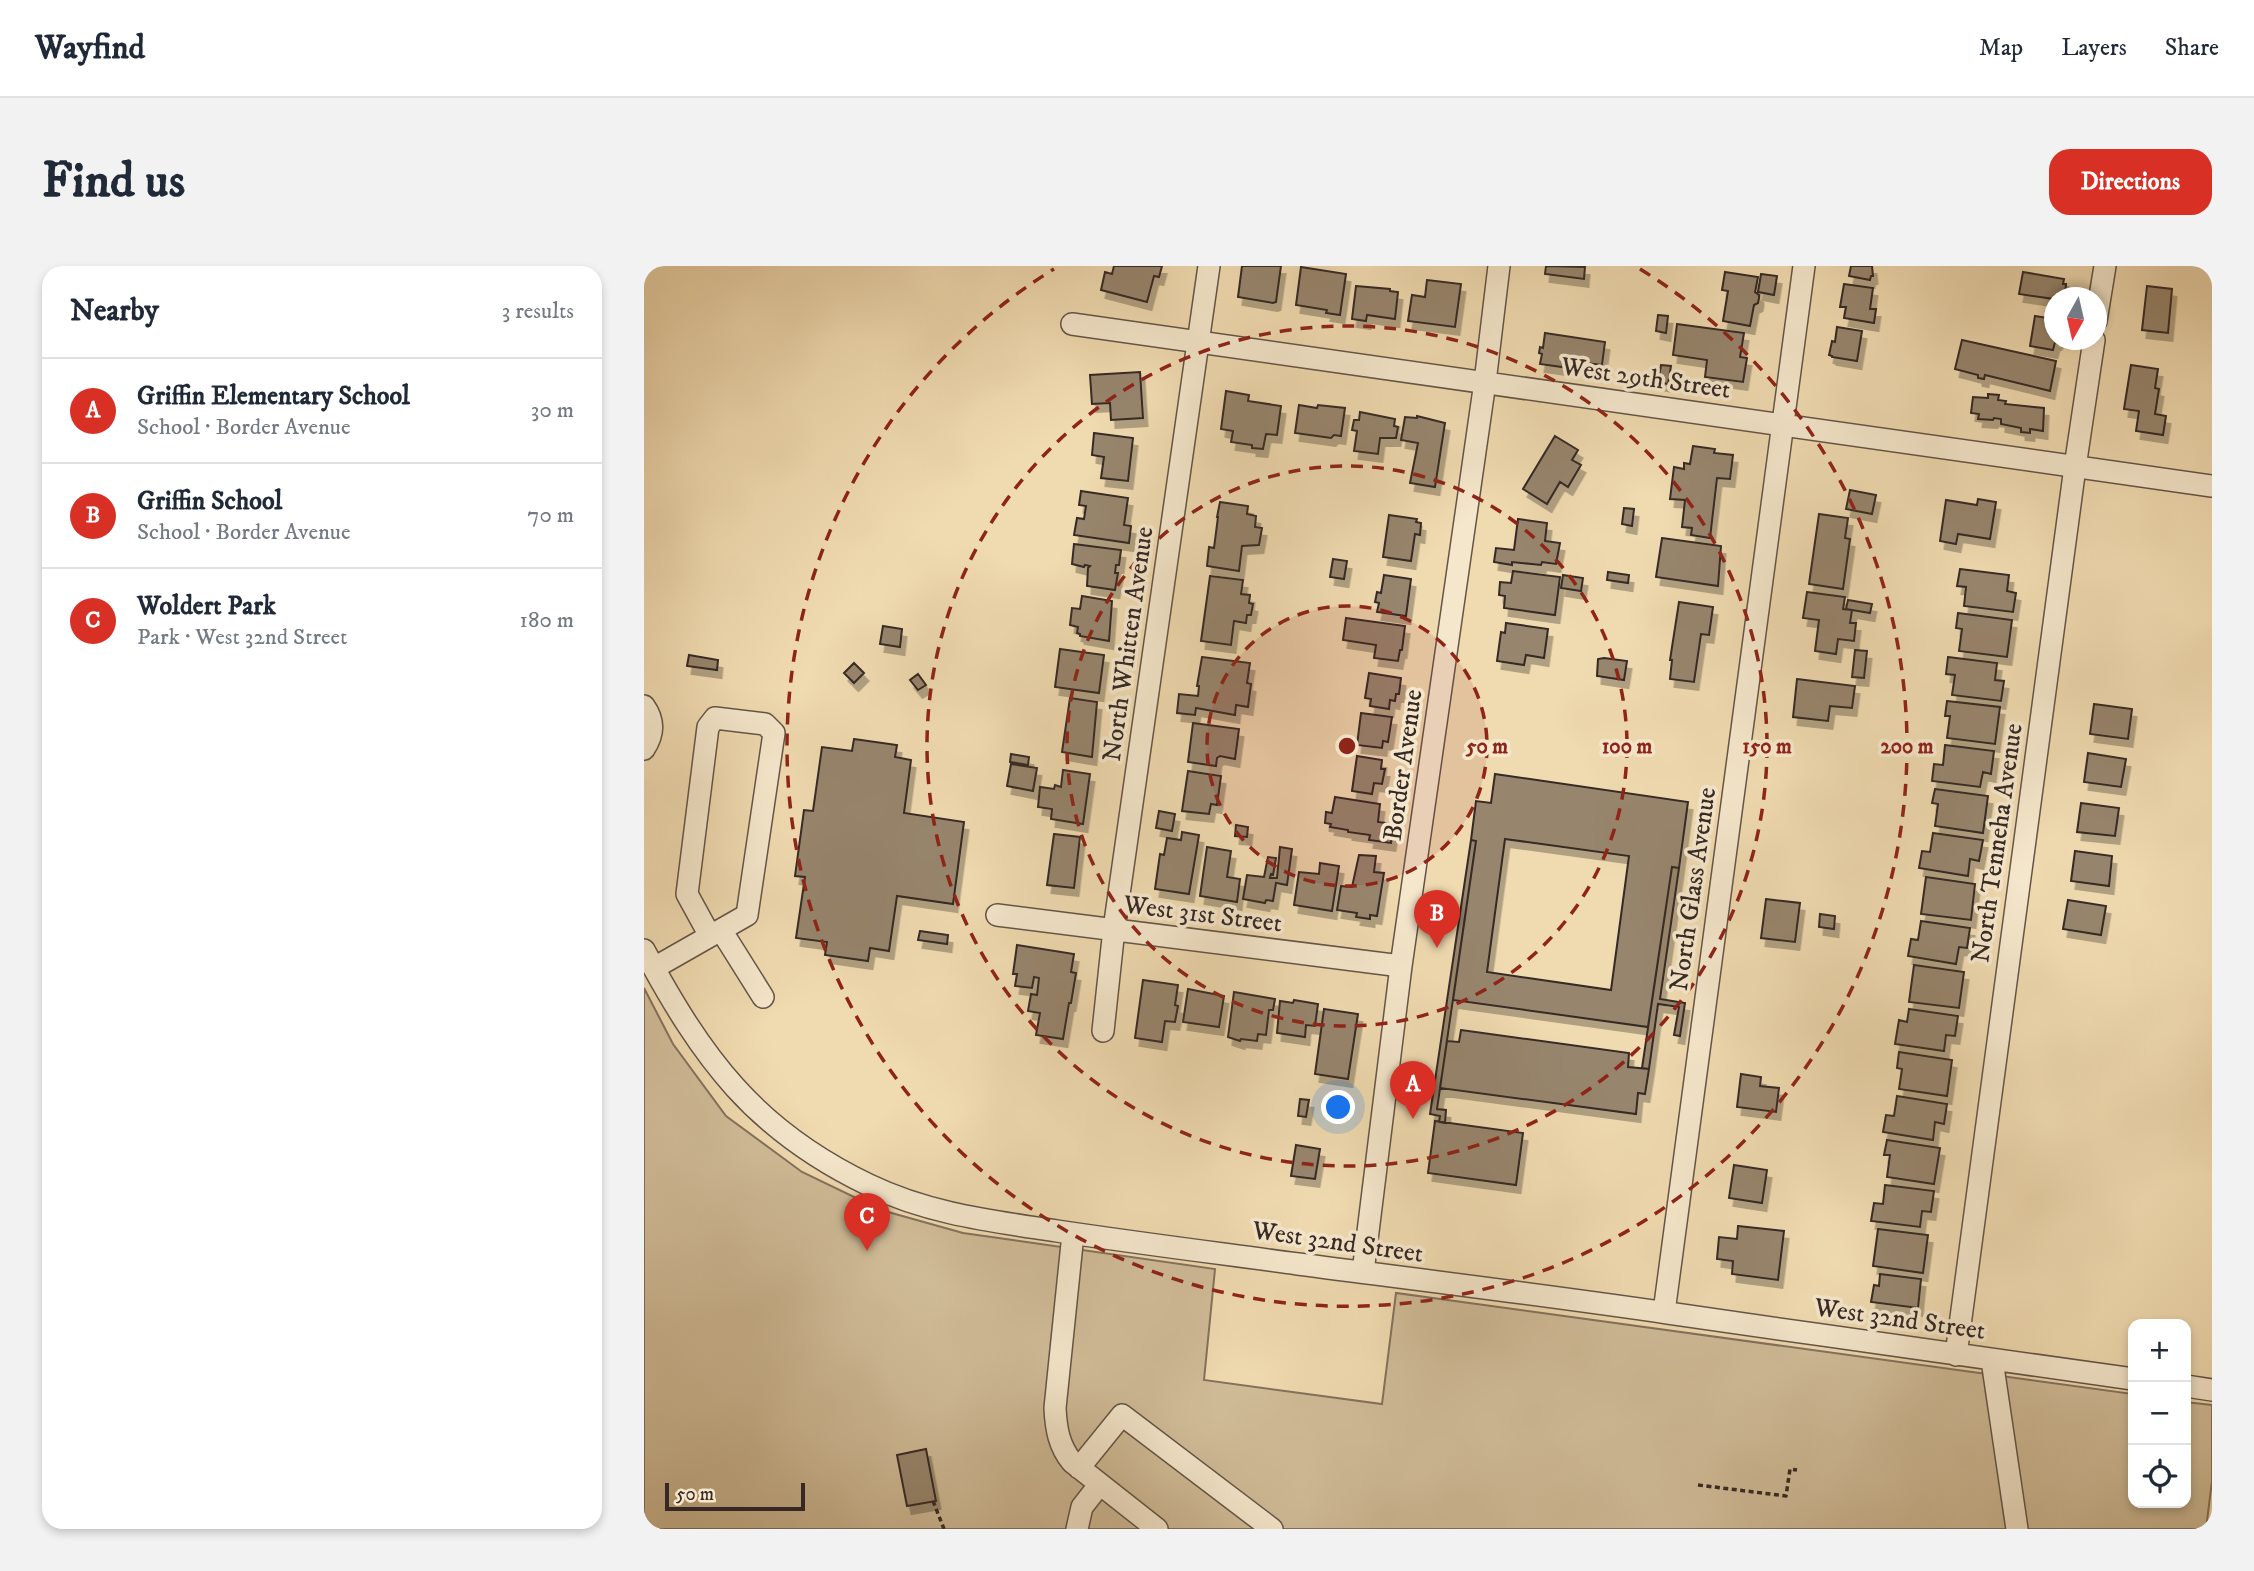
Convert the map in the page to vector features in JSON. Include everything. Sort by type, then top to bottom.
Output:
[{"type":"street","name":"North Whitten Avenue","points":[[1103,1031],[1114,929],[1209,266]]},
{"type":"street","name":"Border Avenue","points":[[1363,1272],[1401,966],[1485,382],[1499,266]]},
{"type":"street","name":"North Glass Avenue","points":[[1664,1312],[1804,266]]},
{"type":"street","points":[[2102,287],[2105,266]]},
{"type":"street","name":"West 29th Street","points":[[1072,324],[2212,486]]},
{"type":"street","name":"North Tenneha Avenue","points":[[1956,1355],[2093,350]]},
{"type":"street","points":[[644,706],[652,725],[651,736],[644,749]]},
{"type":"street","points":[[649,959],[715,933],[747,915],[774,733],[765,724],[716,718],[708,727],[687,894],[715,933],[763,997]]},
{"type":"street","name":"West 31st Street","points":[[998,915],[1401,966]]},
{"type":"street","name":"West 32nd Street","points":[[649,959],[691,1033],[722,1074],[752,1107],[809,1152],[850,1176],[914,1204],[954,1215],[1073,1234],[1664,1312],[2128,1378]]},
{"type":"street","points":[[1073,1234],[1055,1415],[1061,1443],[1066,1454],[1079,1468],[1157,1529]]},
{"type":"street","points":[[1992,1360],[2017,1529]]},
{"type":"street","points":[[2191,1387],[2212,1390]]},
{"type":"street","points":[[1079,1468],[1122,1415],[1272,1529]]},
{"type":"street","points":[[1077,1529],[1082,1507],[1100,1484]]},
{"type":"path","points":[[1698,1485],[1786,1496],[1790,1469],[1797,1470]]},
{"type":"path","points":[[933,1501],[943,1529]]},
{"type":"shaded area","points":[[644,988],[673,1044],[726,1116],[802,1172],[881,1210],[963,1233],[1215,1269],[1204,1380],[1382,1404],[1396,1293],[2128,1393],[2128,1508],[2191,1508],[2191,1403],[2212,1405],[2212,1481],[2206,1529],[644,1529]]},
{"type":"building","points":[[1114,266],[1162,266],[1159,277],[1154,276],[1147,302],[1101,290],[1105,272],[1112,274]]},
{"type":"building","points":[[1242,266],[1281,266],[1276,302],[1238,297]]},
{"type":"building","points":[[1546,266],[1585,267],[1584,279],[1545,274]]},
{"type":"building","points":[[1851,266],[1872,266],[1873,276],[1870,280],[1849,276]]},
{"type":"building","points":[[1301,267],[1346,274],[1340,315],[1296,305]]},
{"type":"building","points":[[1725,272],[1758,277],[1755,292],[1759,298],[1754,305],[1750,326],[1723,321],[1728,291],[1722,290]]},
{"type":"building","points":[[2023,272],[2064,279],[2063,284],[2066,284],[2066,287],[2044,287],[2044,298],[2019,294]]},
{"type":"building","points":[[1761,274],[1777,276],[1774,295],[1758,292]]},
{"type":"building","points":[[1427,280],[1461,284],[1455,327],[1408,321],[1412,295],[1425,297]]},
{"type":"building","points":[[1844,284],[1873,288],[1870,309],[1876,309],[1874,323],[1844,318],[1846,307],[1840,307]]},
{"type":"building","points":[[1356,286],[1398,292],[1395,319],[1367,315],[1366,321],[1352,319]]},
{"type":"building","points":[[2147,286],[2172,289],[2168,333],[2142,330]]},
{"type":"building","points":[[1658,315],[1668,316],[1666,333],[1656,331]]},
{"type":"building","points":[[2035,316],[2044,317],[2044,348],[2030,346]]},
{"type":"building","points":[[1677,324],[1744,333],[1740,357],[1747,358],[1743,382],[1705,377],[1707,360],[1673,355]]},
{"type":"building","points":[[1837,327],[1862,331],[1857,361],[1829,355],[1832,341],[1835,342]]},
{"type":"building","points":[[1545,333],[1605,342],[1602,365],[1563,360],[1562,367],[1540,364],[1542,354],[1539,353],[1540,347],[1543,348]]},
{"type":"building","points":[[1962,340],[2056,361],[2050,391],[1985,375],[1984,379],[1978,378],[1978,375],[1955,369]]},
{"type":"building","points":[[1661,365],[1671,366],[1668,384],[1658,382]]},
{"type":"building","points":[[2131,365],[2158,369],[2155,388],[2159,389],[2155,414],[2166,416],[2163,435],[2136,431],[2139,411],[2124,409]]},
{"type":"building","points":[[1140,372],[1143,418],[1111,420],[1110,403],[1092,404],[1090,375]]},
{"type":"building","points":[[1226,391],[1249,395],[1248,401],[1281,406],[1277,435],[1266,434],[1263,449],[1231,442],[1233,431],[1221,429]]},
{"type":"building","points":[[1988,394],[1999,395],[1998,400],[2006,401],[2005,404],[2044,408],[2043,431],[2030,429],[2030,433],[2021,432],[2021,428],[2001,424],[2001,419],[1978,419],[1979,414],[1971,413],[1973,397],[1988,398]]},
{"type":"building","points":[[1299,405],[1345,408],[1341,436],[1334,435],[1331,438],[1295,433]]},
{"type":"building","points":[[1360,412],[1395,419],[1394,426],[1398,427],[1396,438],[1380,438],[1378,454],[1354,451],[1357,431],[1352,430],[1354,420],[1359,420]]},
{"type":"building","points":[[1417,416],[1445,423],[1435,487],[1410,483],[1418,443],[1401,440],[1405,417]]},
{"type":"building","points":[[1094,433],[1133,438],[1128,481],[1101,478],[1104,457],[1092,455]]},
{"type":"building","points":[[1555,436],[1578,450],[1572,460],[1581,465],[1568,487],[1560,482],[1547,504],[1523,489]]},
{"type":"building","points":[[1693,446],[1715,449],[1714,453],[1733,455],[1730,479],[1717,478],[1710,538],[1691,535],[1692,528],[1682,527],[1685,500],[1670,499],[1674,467],[1684,469],[1684,463],[1690,464]]},
{"type":"building","points":[[1850,490],[1876,495],[1872,514],[1846,509]]},
{"type":"building","points":[[1081,491],[1128,498],[1124,525],[1131,526],[1129,543],[1074,535],[1077,518],[1084,519],[1086,506],[1079,505]]},
{"type":"building","points":[[1978,499],[1996,502],[1990,539],[1958,534],[1956,544],[1940,541],[1946,500],[1977,505]]},
{"type":"building","points":[[1220,502],[1248,506],[1247,514],[1256,516],[1255,527],[1262,528],[1259,545],[1242,546],[1239,571],[1207,566],[1209,547],[1214,548]]},
{"type":"building","points":[[1624,508],[1634,509],[1632,526],[1622,524]]},
{"type":"building","points":[[1819,514],[1848,518],[1845,538],[1850,539],[1843,589],[1809,584]]},
{"type":"building","points":[[1389,515],[1417,519],[1416,522],[1421,523],[1420,535],[1415,534],[1411,561],[1383,557]]},
{"type":"building","points":[[1518,519],[1547,523],[1545,541],[1560,543],[1556,564],[1512,562],[1512,565],[1494,562],[1496,548],[1514,550]]},
{"type":"building","points":[[1662,538],[1721,546],[1718,586],[1656,577]]},
{"type":"building","points":[[1074,544],[1121,550],[1119,565],[1116,565],[1115,573],[1118,573],[1115,590],[1087,586],[1090,566],[1072,564]]},
{"type":"building","points":[[1333,559],[1347,561],[1344,579],[1330,577]]},
{"type":"building","points":[[1960,569],[2009,575],[2007,591],[2016,593],[2013,612],[1964,606],[1966,587],[1957,586]]},
{"type":"building","points":[[1513,571],[1560,577],[1555,615],[1504,608],[1505,596],[1499,595],[1500,582],[1511,583]]},
{"type":"building","points":[[1608,572],[1629,575],[1628,583],[1607,580]]},
{"type":"building","points":[[1384,575],[1411,579],[1406,616],[1377,612],[1379,603],[1375,602],[1377,592],[1381,593]]},
{"type":"building","points":[[1563,575],[1583,578],[1581,591],[1561,588]]},
{"type":"building","points":[[1210,576],[1243,580],[1241,594],[1250,595],[1249,603],[1253,604],[1246,623],[1234,621],[1231,645],[1201,641]]},
{"type":"building","points":[[1807,592],[1845,597],[1843,609],[1852,610],[1850,623],[1856,623],[1854,641],[1838,639],[1836,654],[1815,651],[1819,620],[1803,618]]},
{"type":"building","points":[[1082,596],[1112,601],[1109,641],[1080,636],[1077,633],[1078,627],[1070,625],[1072,608],[1080,609]]},
{"type":"building","points":[[1848,600],[1872,604],[1870,613],[1846,609]]},
{"type":"building","points":[[1679,602],[1713,607],[1709,635],[1701,634],[1694,682],[1670,679],[1670,660]]},
{"type":"building","points":[[1958,613],[2012,620],[2007,657],[1959,651],[1962,629],[1956,628]]},
{"type":"building","points":[[1346,618],[1405,626],[1398,661],[1374,658],[1376,645],[1343,640]]},
{"type":"building","points":[[1506,623],[1548,629],[1544,658],[1526,655],[1524,665],[1497,661],[1501,632],[1505,633]]},
{"type":"building","points":[[883,626],[902,629],[900,647],[880,644]]},
{"type":"building","points":[[1060,649],[1104,655],[1099,693],[1055,687]]},
{"type":"building","points":[[1855,650],[1867,651],[1864,678],[1852,677]]},
{"type":"building","points":[[689,655],[718,660],[717,670],[687,666]]},
{"type":"building","points":[[1202,657],[1250,663],[1248,707],[1236,705],[1235,715],[1196,708],[1195,715],[1177,713],[1179,694],[1198,696]]},
{"type":"building","points":[[1948,657],[1997,663],[1995,680],[2004,681],[2001,701],[1952,695],[1955,675],[1946,674]]},
{"type":"building","points":[[1598,659],[1627,661],[1624,680],[1597,676]]},
{"type":"building","points":[[854,663],[864,673],[854,683],[844,673]]},
{"type":"building","points":[[1369,673],[1401,678],[1399,694],[1396,694],[1395,701],[1390,700],[1389,709],[1370,706],[1371,699],[1365,698]]},
{"type":"building","points":[[918,674],[926,685],[918,690],[910,680]]},
{"type":"building","points":[[1797,679],[1855,686],[1852,708],[1830,706],[1828,721],[1793,717]]},
{"type":"building","points":[[1070,698],[1097,702],[1092,757],[1062,752]]},
{"type":"building","points":[[1947,701],[2000,707],[1995,744],[1947,738],[1950,716],[1945,716]]},
{"type":"building","points":[[2094,704],[2132,709],[2128,739],[2090,734]]},
{"type":"building","points":[[1361,713],[1392,717],[1388,742],[1383,741],[1382,748],[1357,745]]},
{"type":"building","points":[[1193,723],[1239,729],[1235,759],[1220,756],[1216,766],[1188,762]]},
{"type":"building","points":[[854,739],[897,745],[895,757],[911,760],[904,813],[964,822],[953,904],[897,896],[889,951],[870,948],[868,961],[825,955],[827,942],[796,938],[805,877],[795,876],[804,810],[813,811],[822,747],[852,751]]},
{"type":"building","points":[[1945,745],[1994,751],[1991,774],[1983,772],[1980,787],[1932,781],[1934,764],[1943,765]]},
{"type":"building","points":[[2088,753],[2126,759],[2121,787],[2084,782]]},
{"type":"building","points":[[1011,754],[1029,757],[1028,765],[1010,762]]},
{"type":"building","points":[[1357,756],[1382,760],[1381,769],[1385,769],[1382,784],[1374,783],[1372,794],[1352,791]]},
{"type":"building","points":[[1011,764],[1037,768],[1033,791],[1007,786]]},
{"type":"building","points":[[1063,770],[1090,774],[1083,824],[1051,819],[1052,809],[1038,807],[1040,787],[1061,787]]},
{"type":"building","points":[[1188,771],[1221,776],[1217,805],[1211,804],[1209,814],[1182,811]]},
{"type":"building","points":[[1495,774],[1688,802],[1679,868],[1672,867],[1648,1027],[1453,1000],[1476,841],[1471,840],[1476,801],[1491,803]],"holes":[[[1505,839],[1629,856],[1611,990],[1487,972]]]},
{"type":"building","points":[[1935,789],[1988,796],[1983,833],[1935,826],[1938,804],[1932,803]]},
{"type":"building","points":[[1335,797],[1380,804],[1378,822],[1394,824],[1391,843],[1369,840],[1370,835],[1348,832],[1325,823],[1326,812],[1332,813]]},
{"type":"building","points":[[2081,803],[2119,808],[2115,836],[2077,832]]},
{"type":"building","points":[[1159,811],[1175,814],[1172,831],[1156,828]]},
{"type":"building","points":[[1236,825],[1248,827],[1247,837],[1235,836]]},
{"type":"building","points":[[1182,832],[1199,835],[1189,894],[1155,889],[1160,854],[1164,855],[1167,838],[1181,840]]},
{"type":"building","points":[[1933,833],[1983,840],[1979,861],[1970,859],[1968,876],[1919,868],[1922,851],[1930,852]]},
{"type":"building","points":[[1054,834],[1080,837],[1074,888],[1047,885]]},
{"type":"building","points":[[1471,840],[1476,841],[1437,1109],[1446,1110],[1445,1123],[1439,1122],[1440,1116],[1430,1114]]},
{"type":"building","points":[[1207,847],[1231,851],[1227,877],[1240,879],[1237,902],[1200,896]]},
{"type":"building","points":[[1280,847],[1292,849],[1287,885],[1276,883],[1273,901],[1266,900],[1265,903],[1243,899],[1247,875],[1264,877],[1268,857],[1276,858],[1270,878],[1277,878]]},
{"type":"building","points":[[2075,851],[2112,856],[2109,886],[2071,881]]},
{"type":"building","points":[[1359,855],[1376,856],[1374,872],[1384,873],[1377,916],[1370,915],[1370,919],[1356,917],[1357,913],[1337,910],[1341,886],[1352,887]]},
{"type":"building","points":[[1320,863],[1339,866],[1332,911],[1294,905],[1299,872],[1319,874]]},
{"type":"building","points":[[1672,867],[1679,868],[1660,999],[1685,1003],[1680,1036],[1674,1035],[1679,1007],[1658,1004],[1649,1069],[1642,1068]]},
{"type":"building","points":[[1926,877],[1975,884],[1971,920],[1921,914]]},
{"type":"building","points":[[1766,899],[1800,903],[1795,942],[1761,938]]},
{"type":"building","points":[[2068,900],[2106,906],[2101,935],[2063,929]]},
{"type":"building","points":[[1820,914],[1835,916],[1834,929],[1819,927]]},
{"type":"building","points":[[1921,921],[1970,928],[1967,948],[1959,947],[1956,964],[1908,956],[1911,939],[1918,940]]},
{"type":"building","points":[[920,931],[948,935],[947,944],[918,940]]},
{"type":"building","points":[[1017,945],[1074,954],[1071,972],[1076,973],[1063,1039],[1036,1035],[1040,1013],[1028,1011],[1031,994],[1037,995],[1039,978],[1034,977],[1032,988],[1015,986],[1017,974],[1013,974]]},
{"type":"building","points":[[1914,965],[1964,972],[1959,1008],[1909,1002]]},
{"type":"building","points":[[1143,980],[1178,985],[1175,1022],[1165,1021],[1162,1042],[1135,1038]]},
{"type":"building","points":[[1188,989],[1224,996],[1219,1027],[1183,1022]]},
{"type":"building","points":[[1234,992],[1275,999],[1273,1010],[1269,1010],[1266,1035],[1258,1034],[1257,1041],[1240,1041],[1228,1037]]},
{"type":"building","points":[[1294,1000],[1318,1004],[1315,1026],[1306,1025],[1305,1037],[1277,1033],[1280,1001],[1293,1003]]},
{"type":"building","points":[[1324,1009],[1358,1014],[1348,1079],[1315,1074]]},
{"type":"building","points":[[1909,1009],[1958,1016],[1955,1036],[1946,1035],[1944,1051],[1895,1044],[1899,1020],[1907,1022]]},
{"type":"building","points":[[1461,1030],[1629,1053],[1628,1067],[1649,1069],[1645,1094],[1638,1093],[1636,1114],[1440,1088],[1447,1041],[1459,1042]]},
{"type":"building","points":[[1899,1052],[1952,1060],[1947,1096],[1899,1089],[1902,1069],[1897,1068]]},
{"type":"building","points":[[1741,1074],[1761,1077],[1760,1086],[1779,1088],[1776,1112],[1737,1107]]},
{"type":"building","points":[[1897,1096],[1947,1104],[1944,1124],[1935,1122],[1933,1140],[1883,1132],[1886,1115],[1894,1116]]},
{"type":"building","points":[[1300,1099],[1309,1100],[1306,1117],[1298,1116]]},
{"type":"building","points":[[1435,1121],[1523,1133],[1516,1185],[1428,1173]]},
{"type":"building","points":[[1887,1140],[1940,1148],[1934,1184],[1887,1177],[1890,1155],[1884,1155]]},
{"type":"building","points":[[1296,1145],[1320,1149],[1315,1179],[1291,1176]]},
{"type":"building","points":[[1734,1165],[1767,1170],[1762,1203],[1729,1198]]},
{"type":"building","points":[[1885,1185],[1934,1191],[1931,1212],[1922,1211],[1920,1227],[1871,1221],[1874,1203],[1883,1204]]},
{"type":"building","points":[[1738,1226],[1784,1231],[1778,1280],[1732,1274],[1733,1261],[1717,1259],[1719,1237],[1737,1239]]},
{"type":"building","points":[[1878,1229],[1928,1235],[1923,1273],[1873,1266]]},
{"type":"building","points":[[1880,1274],[1921,1279],[1918,1308],[1871,1302],[1874,1285],[1879,1286]]},
{"type":"building","points":[[926,1449],[936,1501],[907,1506],[897,1455]]},
{"type":"place","name":"Griffin School","points":[[1437,948]]},
{"type":"place","name":"Griffin Elementary School","points":[[1413,1119]]},
{"type":"place","name":"Woldert Park","points":[[867,1251]]}]
